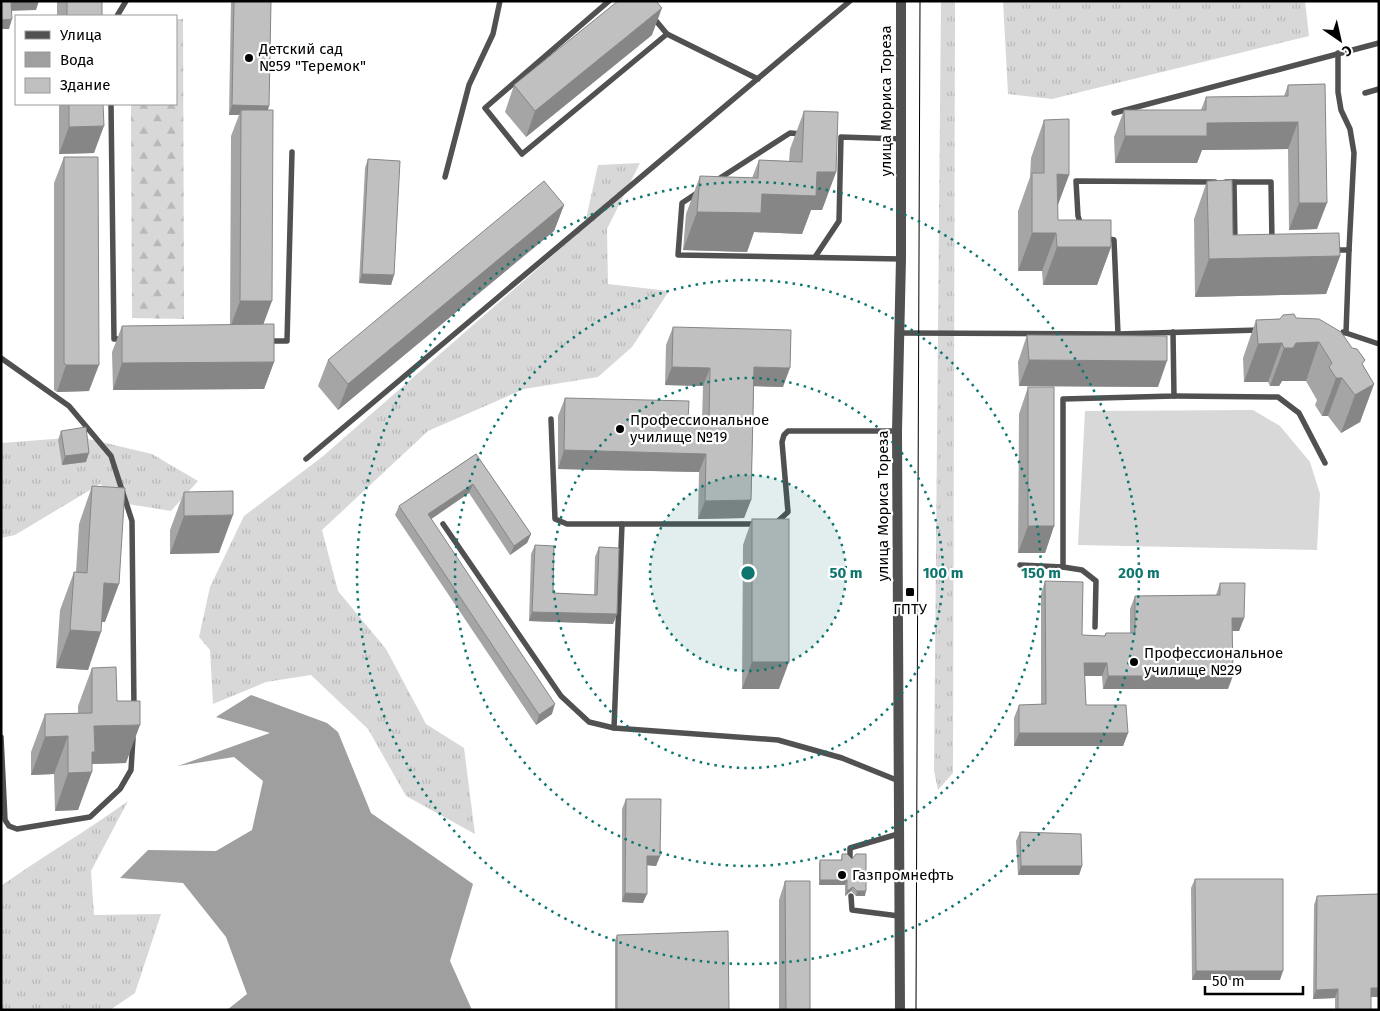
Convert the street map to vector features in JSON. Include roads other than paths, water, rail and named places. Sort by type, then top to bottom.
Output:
[{"type":"street","name":"улица Мориса Тореза","points":[[900,1],[901,259],[897,431],[900,1010]]},
{"type":"lane","points":[[118,15],[126,1]]},
{"type":"lane","points":[[445,177],[469,85],[493,34],[500,1]]},
{"type":"lane","points":[[610,1],[485,108],[522,154],[667,34]]},
{"type":"lane","points":[[306,459],[850,1]]},
{"type":"lane","points":[[646,8],[667,34],[758,79]]},
{"type":"lane","points":[[1114,113],[1379,43]]},
{"type":"lane","points":[[1338,53],[1338,92],[1341,110],[1350,129],[1354,154],[1346,332]]},
{"type":"lane","points":[[1365,92],[1379,89]]},
{"type":"lane","points":[[111,105],[114,339],[134,339]]},
{"type":"lane","points":[[715,182],[790,133],[807,135]]},
{"type":"lane","points":[[832,136],[901,138]]},
{"type":"lane","points":[[815,257],[839,222],[841,137]]},
{"type":"lane","points":[[258,341],[287,341],[292,152]]},
{"type":"lane","points":[[1088,235],[1082,228],[1078,216],[1076,181],[1271,182],[1273,252]]},
{"type":"lane","points":[[1234,182],[1235,245]]},
{"type":"lane","points":[[707,187],[682,203],[678,255],[901,259]]},
{"type":"lane","points":[[1097,237],[1114,240],[1118,334]]},
{"type":"lane","points":[[1330,250],[1349,250]]},
{"type":"lane","points":[[899,333],[1118,334],[1268,330]]},
{"type":"lane","points":[[1173,332],[1174,396]]},
{"type":"lane","points":[[1336,332],[1346,332],[1379,344]]},
{"type":"lane","points":[[1,358],[69,406],[111,456],[132,520],[134,715]]},
{"type":"lane","points":[[1063,567],[1063,399],[1174,396],[1278,397],[1299,414],[1325,462]]},
{"type":"lane","points":[[551,419],[555,519],[567,524],[764,524]]},
{"type":"lane","points":[[773,524],[782,519],[788,512],[782,442],[784,435],[788,431],[897,431]]},
{"type":"lane","points":[[444,524],[561,696],[589,722],[614,728],[778,740],[842,758],[899,781]]},
{"type":"lane","points":[[614,728],[622,524]]},
{"type":"lane","points":[[1020,565],[1082,570],[1096,581],[1096,627]]},
{"type":"lane","points":[[1,737],[5,820],[9,826],[17,829],[90,817],[96,813],[120,789],[131,770],[133,734]]},
{"type":"lane","points":[[850,859],[850,848],[898,834]]},
{"type":"lane","points":[[851,896],[852,910],[900,916]]},
{"type":"water","points":[[251,695],[327,723],[338,732],[371,813],[473,884],[450,961],[472,1010],[227,1010],[247,994],[226,937],[183,883],[120,878],[148,850],[216,851],[252,830],[263,781],[234,757],[178,766],[270,733],[216,717]]},
{"type":"tram line","points":[[916,1010],[920,1]]},
{"type":"place","name":"Детский сад №59 \"Теремок\"","points":[[249,58]]},
{"type":"place","name":"Профессиональное училище №19","points":[[620,429]]},
{"type":"place","name":"ГПТУ","points":[[910,592]]},
{"type":"place","name":"Профессиональное училище №29","points":[[1134,662]]},
{"type":"place","name":"Газпромнефть","points":[[842,875]]}]
